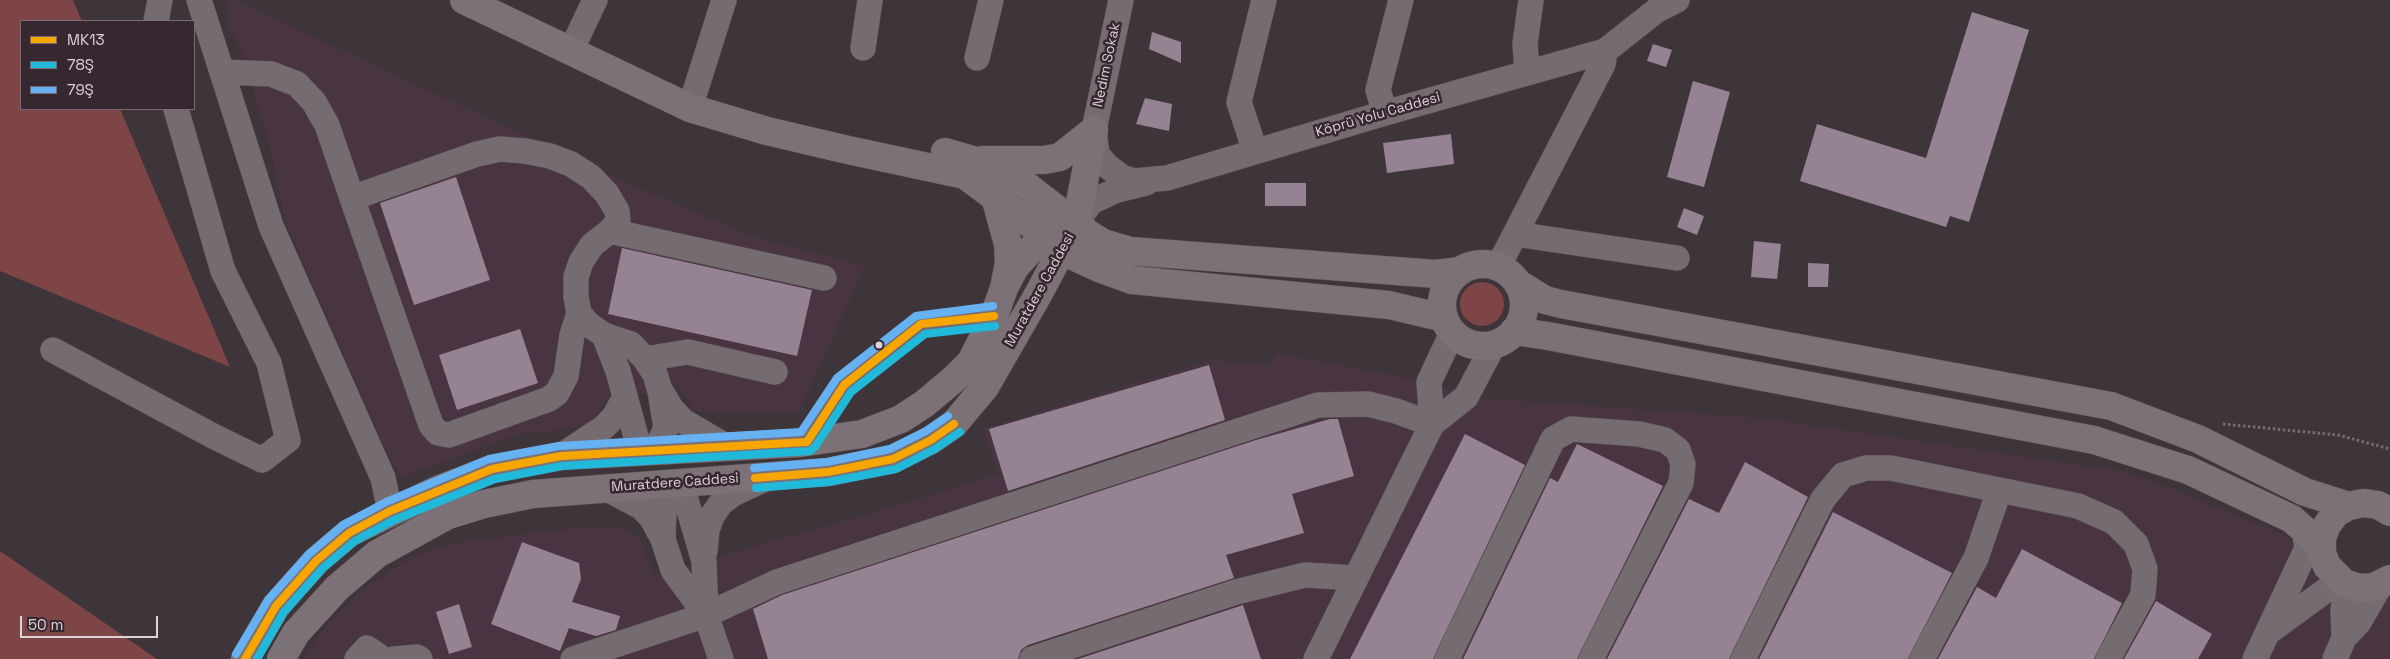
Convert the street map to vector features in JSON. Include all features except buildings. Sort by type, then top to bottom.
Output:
[{"type":"main road","points":[[464,0],[690,108],[838,148],[965,175],[1053,242],[1099,268],[1132,280]]},
{"type":"main road","points":[[502,0],[576,40],[694,95],[818,130],[955,154],[996,167],[1023,183],[1090,235],[1103,242],[1130,251],[1436,274],[1460,271]]},
{"type":"main road","points":[[975,160],[1044,160],[1060,157],[1094,130]]},
{"type":"main road","points":[[1076,223],[1094,130]]},
{"type":"main road","points":[[996,197],[1008,244],[1009,263],[1004,288]]},
{"type":"main road","name":"Muratdere Caddesi","points":[[281,659],[296,632],[337,588],[376,554],[448,515],[484,504],[533,494],[828,472],[893,459],[931,440],[954,424],[985,387],[1040,294],[1053,242],[1060,226],[1076,223]]},
{"type":"main road","name":"Muratdere Caddesi","points":[[245,659],[276,606],[316,561],[348,534],[390,511],[437,490],[492,469],[561,456],[724,445],[807,442],[862,434],[901,419],[924,404],[971,362],[994,316],[1004,288],[1015,267],[1053,242]]},
{"type":"main road","points":[[1448,326],[1442,305],[1444,292],[1450,280],[1460,271],[1472,265],[1485,264],[1509,275],[1545,300],[1561,304],[2111,406],[2198,440],[2305,492],[2349,506]]},
{"type":"main road","points":[[1504,338],[1524,311],[1523,297],[1509,275]]},
{"type":"main road","points":[[1040,294],[1060,281],[1080,276],[1388,305],[1448,326],[1474,345],[1504,338],[1548,336],[2094,440],[2188,470],[2299,524],[2322,546]]},
{"type":"main road","points":[[673,483],[724,445]]},
{"type":"main road","points":[[605,488],[646,451]]},
{"type":"main road","points":[[2386,582],[2360,588],[2343,582],[2327,566],[2322,538],[2327,525],[2336,513],[2349,506],[2363,503],[2378,505],[2390,512]]},
{"type":"street","points":[[156,20],[160,0]]},
{"type":"street","points":[[200,0],[271,226],[382,478],[390,511]]},
{"type":"street","points":[[576,40],[596,0]]},
{"type":"street","points":[[694,95],[724,0]]},
{"type":"street","points":[[863,48],[870,0]]},
{"type":"street","points":[[977,58],[992,0]]},
{"type":"street","name":"Nedim Sokak","points":[[1094,130],[1121,0]]},
{"type":"street","points":[[1255,151],[1239,102],[1264,0]]},
{"type":"street","points":[[1385,113],[1378,90],[1401,0]]},
{"type":"street","points":[[1527,72],[1525,44],[1531,0]]},
{"type":"street","name":"Köprü Yolu Caddesi","points":[[1094,130],[1097,154],[1107,166],[1122,177],[1134,181],[1168,178],[1385,113],[1605,51],[1665,3]]},
{"type":"street","points":[[1509,275],[1515,234],[1603,64],[1605,51]]},
{"type":"street","points":[[223,72],[271,74],[297,84],[314,102],[326,125],[430,425],[438,433],[450,436],[548,399],[557,393],[566,376],[572,335],[579,313],[576,297],[576,277],[581,262],[592,245],[610,232],[618,222],[617,211],[607,194],[591,177],[571,164],[525,151],[500,149],[477,154],[352,198]]},
{"type":"street","points":[[53,350],[213,436],[262,460],[288,440],[269,363],[223,271],[176,110]]},
{"type":"street","points":[[1076,223],[1083,211],[1098,198],[1117,190],[1168,178]]},
{"type":"street","points":[[610,232],[824,278]]},
{"type":"street","points":[[1515,234],[1677,258]]},
{"type":"street","points":[[579,313],[588,324],[604,335],[630,344],[645,359],[655,374],[660,391],[666,428],[660,440],[646,451],[604,335]]},
{"type":"street","points":[[807,442],[844,385],[921,324],[994,316]]},
{"type":"street","points":[[1432,424],[1430,382],[1448,326]]},
{"type":"street","points":[[1316,659],[1432,424],[1466,397],[1504,338]]},
{"type":"street","points":[[645,359],[688,352],[775,372]]},
{"type":"street","points":[[660,391],[671,408],[684,421],[724,445]]},
{"type":"street","points":[[561,456],[603,428],[614,417],[625,397]]},
{"type":"street","points":[[573,659],[706,615],[777,582],[1318,405],[1368,404],[1396,411],[1432,424]]},
{"type":"street","points":[[1447,659],[1553,439],[1572,429],[1639,434],[1665,440],[1678,450],[1682,464],[1681,483],[1591,659]]},
{"type":"street","points":[[1743,659],[1823,499],[1843,475],[1866,468],[1891,468],[2078,506],[2114,522],[2136,544],[2145,569],[2143,594],[2108,659]]},
{"type":"street","points":[[721,659],[706,615],[704,562],[707,530],[712,516],[721,503],[733,494],[771,476]]},
{"type":"street","points":[[673,483],[704,562]]},
{"type":"street","points":[[663,539],[673,483]]},
{"type":"street","points":[[605,488],[641,507],[651,517],[663,539],[673,570],[706,615]]},
{"type":"street","points":[[1922,659],[1976,558],[1999,491]]},
{"type":"street","points":[[2255,659],[2307,548],[2305,535],[2299,524]]},
{"type":"street","points":[[1032,659],[1236,592],[1305,574],[1356,578]]},
{"type":"street","points":[[2268,632],[2343,582]]},
{"type":"street","points":[[2340,649],[2343,582]]},
{"type":"street","points":[[2340,649],[2386,582]]},
{"type":"street","points":[[357,659],[367,648],[383,659]]},
{"type":"street","points":[[394,659],[409,657],[420,659]]},
{"type":"path","points":[[2198,440],[2217,424],[2338,435],[2390,449]]},
{"type":"shaded area","points":[[0,0],[73,0],[82,20],[20,20],[20,110],[120,110],[230,367],[0,271]]},
{"type":"shaded area","points":[[228,0],[234,0],[630,184],[751,236],[865,266],[798,413],[693,411],[680,387],[606,400],[590,423],[561,430],[519,434],[403,477],[390,460],[285,221],[271,153],[241,48],[228,26]]},
{"type":"shaded area","points":[[1486,282],[1498,288],[1503,295],[1503,313],[1498,320],[1491,325],[1478,326],[1470,323],[1463,316],[1460,300],[1463,292],[1470,285]]},
{"type":"shaded area","points":[[1275,353],[1429,382],[1466,397],[1762,418],[2121,471],[2170,488],[2281,534],[2385,594],[2390,594],[2390,659],[302,659],[329,622],[367,586],[415,555],[462,542],[575,528],[623,528],[640,539],[654,575],[879,511],[999,474],[983,429],[1212,360],[1271,366]]},
{"type":"shaded area","points":[[0,551],[157,659],[0,659]]},
{"type":"transit line","name":"79Ş","points":[[236,654],[268,600],[309,554],[343,525],[386,502],[489,459],[559,446],[801,432],[837,378],[916,316],[993,306]]},
{"type":"transit line","name":"MK13","points":[[245,659],[276,606],[316,561],[349,533],[390,511],[492,469],[561,456],[807,442],[844,385],[921,324],[994,316]]},
{"type":"transit line","name":"78Ş","points":[[257,659],[284,612],[323,568],[355,541],[394,520],[495,479],[562,466],[810,451],[815,447],[851,392],[925,334],[995,326]]},
{"type":"transit line","name":"79Ş","points":[[754,468],[827,462],[890,449],[926,431],[948,416]]},
{"type":"transit line","name":"MK13","points":[[755,478],[828,472],[893,459],[931,440],[954,424]]},
{"type":"transit line","name":"78Ş","points":[[756,488],[829,482],[896,469],[935,449],[960,432]]}]
